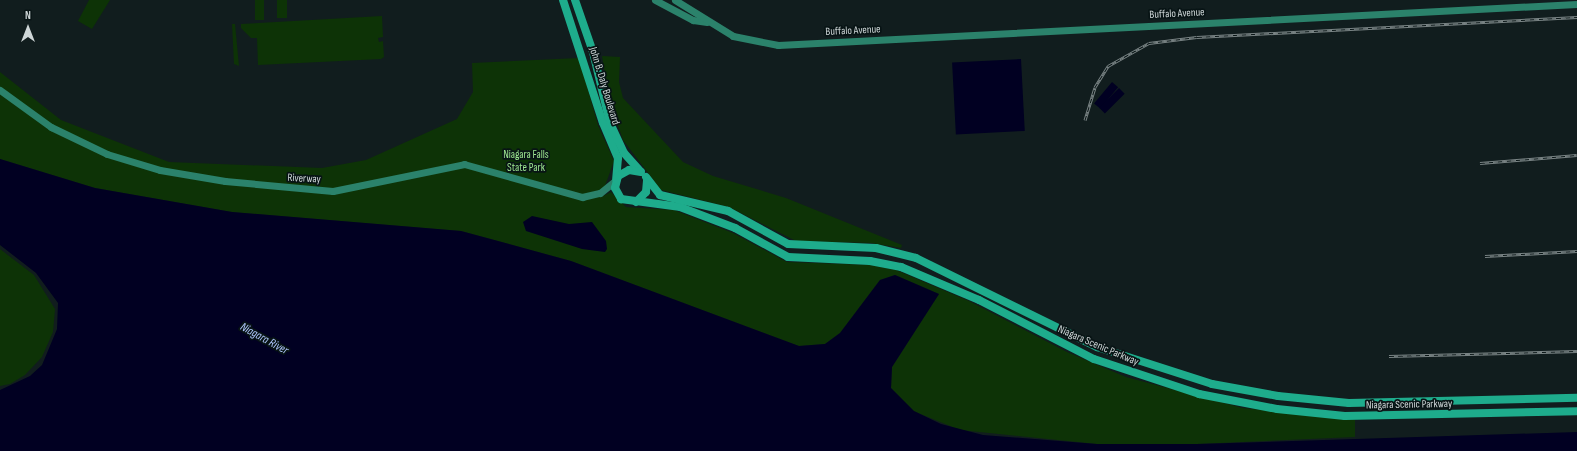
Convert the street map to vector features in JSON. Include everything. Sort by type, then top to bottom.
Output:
[{"type":"highway","name":"John B. Daly Boulevard","points":[[563,0],[602,123],[618,158],[616,180]]},
{"type":"highway","name":"John B. Daly Boulevard","points":[[574,0],[593,52],[610,122],[623,151],[643,175]]},
{"type":"highway","points":[[629,170],[643,175],[646,192],[636,202],[619,196],[616,180],[629,170]]},
{"type":"highway","name":"Niagara Scenic Parkway","points":[[643,175],[660,195],[728,211],[788,244],[876,248],[916,258],[1092,345],[1149,366],[1216,385],[1278,396],[1354,403],[1577,398]]},
{"type":"highway","name":"Niagara Scenic Parkway","points":[[636,202],[660,202],[680,207],[737,229],[791,258],[866,260],[901,267],[979,300],[1094,359],[1217,398],[1277,410],[1356,416],[1577,410]]},
{"type":"main road","points":[[655,0],[693,20],[707,22]]},
{"type":"main road","points":[[675,0],[707,22]]},
{"type":"main road","name":"Buffalo Avenue","points":[[707,22],[742,39],[778,45],[1577,4]]},
{"type":"main road","name":"Riverway","points":[[0,90],[57,131],[107,154],[160,170],[224,181],[296,190],[337,190],[464,164],[582,197],[600,193],[616,180]]},
{"type":"green space","points":[[89,0],[110,0],[92,29],[78,21]]},
{"type":"green space","points":[[255,0],[264,0],[264,20],[255,20]]},
{"type":"green space","points":[[277,0],[287,0],[287,18],[277,18]]},
{"type":"green space","points":[[382,16],[383,37],[378,38],[379,42],[383,41],[384,57],[381,59],[258,65],[257,38],[251,38],[241,28],[241,24]]},
{"type":"green space","points":[[232,24],[235,24],[239,66],[234,64]]},
{"type":"green space","points":[[602,56],[620,57],[619,82],[623,98],[683,162],[713,176],[786,198],[902,245],[901,248],[871,243],[796,241],[729,207],[661,190],[623,140],[609,100]]},
{"type":"green space","name":"Niagara Falls State Park","points":[[579,58],[598,125],[614,161],[601,197],[611,192],[626,207],[674,210],[733,233],[787,262],[870,265],[896,270],[969,301],[1067,352],[1126,377],[1243,408],[1355,420],[1355,437],[1197,444],[1097,444],[960,430],[913,411],[891,388],[892,367],[939,294],[895,275],[880,280],[840,333],[825,344],[799,346],[571,261],[461,231],[232,212],[95,188],[0,159],[0,72],[61,120],[169,162],[322,168],[366,160],[457,119],[473,92],[472,63]]},
{"type":"green space","points":[[0,249],[34,275],[55,309],[53,332],[42,357],[25,375],[10,384],[0,386]]},
{"type":"water","points":[[1021,59],[1025,131],[956,135],[952,63]]},
{"type":"water","points":[[1112,82],[1118,87],[1100,109],[1094,103]]},
{"type":"water","points":[[1119,88],[1125,94],[1105,113],[1099,108]]},
{"type":"water","name":"Niagara River","points":[[0,159],[95,188],[232,212],[461,231],[571,261],[799,346],[825,344],[840,333],[880,280],[895,275],[939,294],[892,367],[891,388],[914,411],[941,424],[983,435],[1097,444],[1197,444],[1577,432],[1577,451],[0,451],[0,390],[30,376],[42,365],[57,329],[58,303],[36,273],[0,245]]},
{"type":"water","points":[[532,216],[569,224],[592,222],[606,241],[607,249],[605,252],[582,249],[526,231],[523,222]]},
{"type":"railway","points":[[1085,120],[1095,87],[1108,66],[1149,43],[1197,37],[1577,17]]},
{"type":"railway","points":[[1480,163],[1577,155]]},
{"type":"railway","points":[[1485,256],[1577,251]]},
{"type":"railway","points":[[1389,356],[1577,351]]}]
